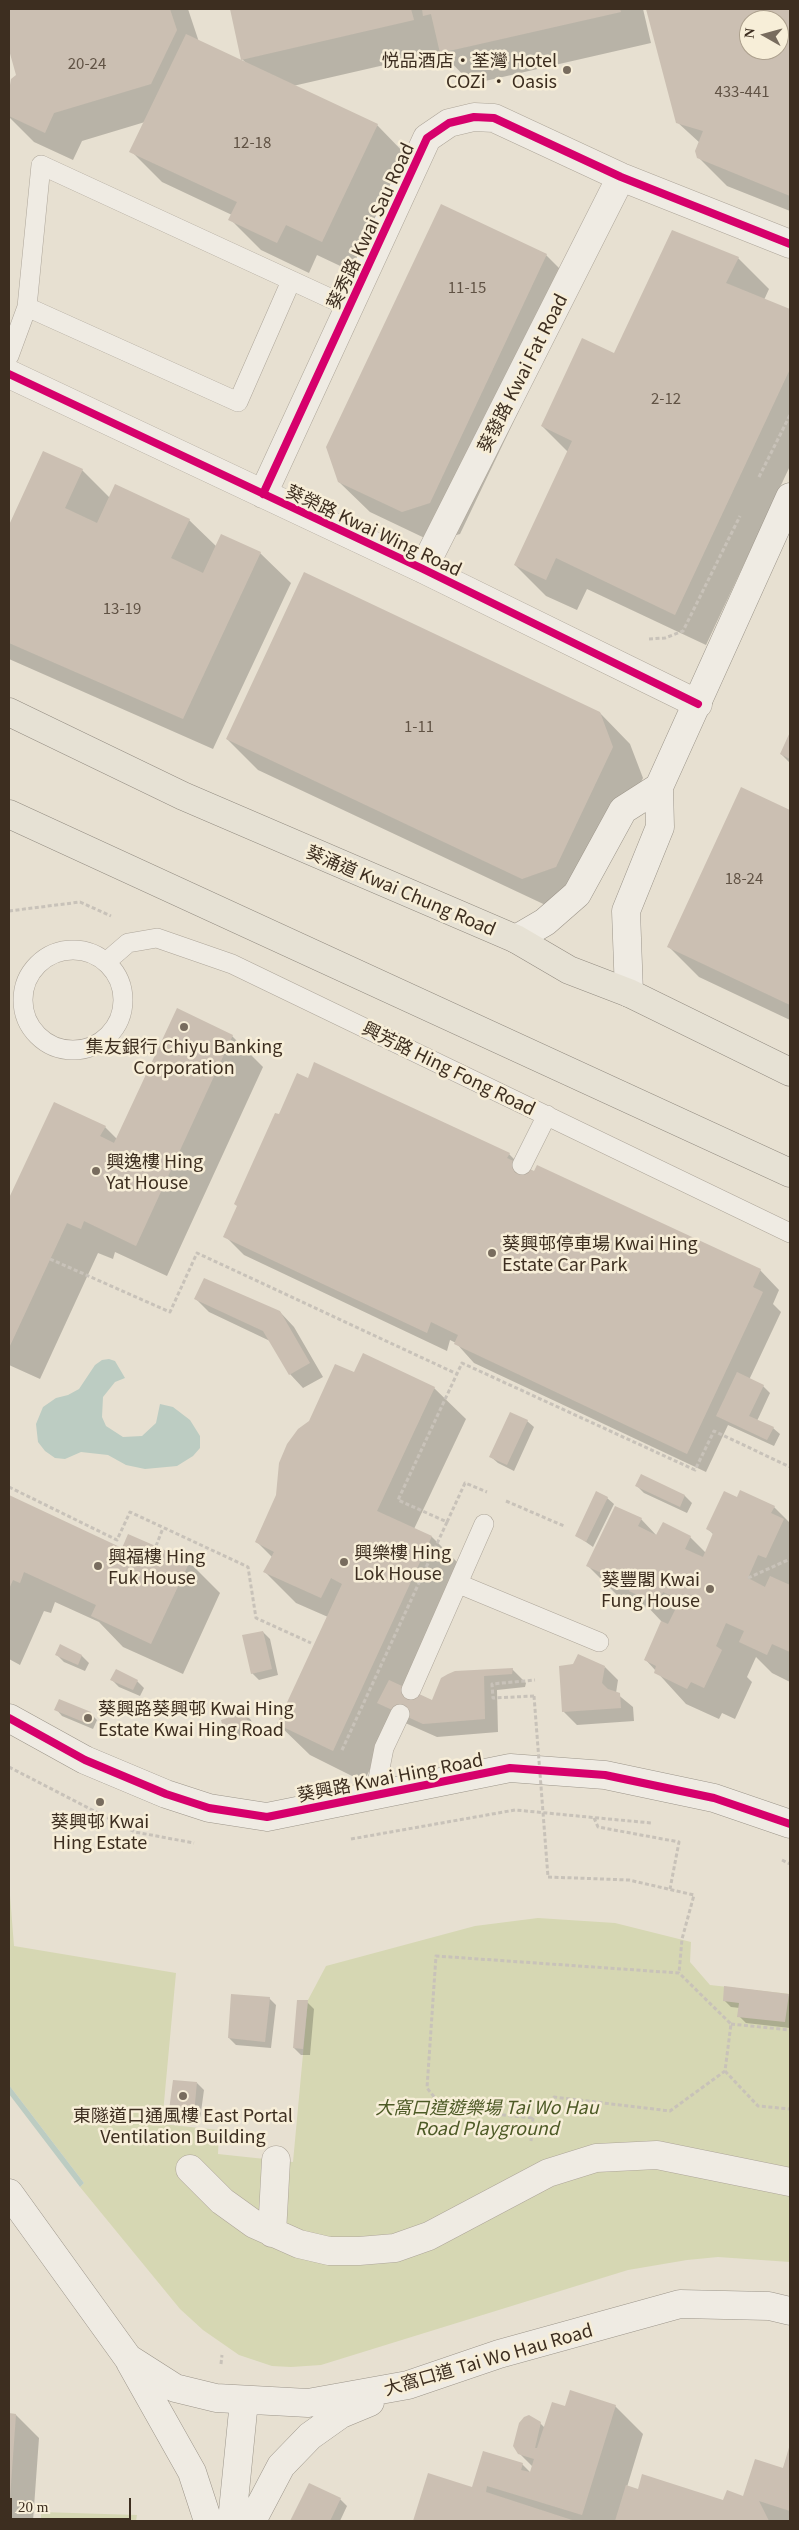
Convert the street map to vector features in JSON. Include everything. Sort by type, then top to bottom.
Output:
[{"type":"main road","name":"葵涌道 Kwai Chung Road","points":[[9,712],[182,796],[516,940],[569,970],[629,993],[790,1072]]},
{"type":"main road","points":[[9,814],[790,1173]]},
{"type":"street","name":"葵秀路 Kwai Sau Road","points":[[263,494],[427,138],[449,122],[474,118],[494,118],[621,178],[790,244]]},
{"type":"street","name":"葵發路 Kwai Fat Road","points":[[423,568],[621,178]]},
{"type":"street","name":"葵榮路 Kwai Wing Road","points":[[9,374],[423,568],[698,704]]},
{"type":"street","points":[[629,993],[626,911],[660,827],[659,787],[790,497]]},
{"type":"street","points":[[516,940],[545,922],[577,894],[623,810],[659,787]]},
{"type":"street","name":"葵興路 Kwai Hing Road","points":[[9,1718],[85,1760],[166,1794],[209,1808],[267,1817],[510,1768],[595,1774],[714,1798],[790,1824]]},
{"type":"street","points":[[190,2169],[222,2202],[254,2224],[272,2233],[299,2244],[329,2251],[359,2252],[395,2248],[429,2236],[548,2173],[596,2158],[657,2155],[790,2182]]},
{"type":"street","points":[[272,2233],[276,2160]]},
{"type":"street","name":"大窩口道 Tai Wo Hau Road","points":[[9,2193],[128,2358],[175,2388],[216,2398],[308,2403],[408,2386],[499,2354],[680,2304],[769,2306],[790,2311]]},
{"type":"street","points":[[128,2358],[192,2472],[208,2521]]},
{"type":"street","points":[[252,2521],[281,2466],[310,2436],[341,2414],[408,2386]]},
{"type":"street","points":[[232,2521],[244,2401]]},
{"type":"lane","points":[[9,356],[27,307],[41,165],[349,307]]},
{"type":"lane","points":[[27,307],[238,402],[291,281]]},
{"type":"lane","name":"興芳路 Hing Fong Road","points":[[106,962],[128,943],[157,938],[232,964],[790,1233]]},
{"type":"lane","points":[[77,950],[92,953],[106,962],[117,975],[123,991],[123,1008],[117,1025],[107,1038],[92,1047],[76,1051],[59,1049],[44,1041],[16,1010],[23,998],[26,982],[34,968],[46,958],[61,951],[77,950]]},
{"type":"lane","points":[[522,1165],[547,1115]]},
{"type":"lane","points":[[411,1690],[484,1524]]},
{"type":"lane","points":[[459,1584],[599,1642]]},
{"type":"lane","points":[[375,1794],[384,1748],[400,1714]]},
{"type":"path","points":[[756,484],[790,414]]},
{"type":"path","points":[[640,640],[665,638],[683,631],[743,510]]},
{"type":"path","points":[[9,911],[80,902],[157,938]]},
{"type":"path","points":[[50,1259],[170,1312],[197,1253],[457,1374]]},
{"type":"path","points":[[342,1750],[448,1522],[398,1500],[462,1363],[695,1470],[714,1430],[790,1467]]},
{"type":"path","points":[[9,1487],[118,1540],[130,1512],[248,1566],[256,1618],[311,1643]]},
{"type":"path","points":[[156,1546],[163,1528]]},
{"type":"path","points":[[748,1578],[790,1559]]},
{"type":"path","points":[[535,1680],[492,1684],[493,1698],[534,1696],[548,1877],[629,1880],[694,1895],[682,1939],[679,1973]]},
{"type":"path","points":[[594,1818],[598,1827],[679,1842],[670,1889]]},
{"type":"path","points":[[533,2118],[444,2109],[427,2088],[436,1956],[679,1973],[731,2024],[790,2030]]},
{"type":"path","points":[[527,2184],[533,2118],[554,2097],[670,2111],[726,2071],[731,2024]]},
{"type":"path","points":[[726,2071],[758,2106],[790,2110]]},
{"type":"green space","name":"大窩口道遊樂場 Tai Wo Hau Road Playground","points":[[9,1883],[14,1946],[176,1973],[162,2124],[219,2130],[218,2154],[293,2162],[308,2000],[326,1966],[475,1926],[538,1918],[615,1923],[691,1942],[690,1962],[710,1985],[790,1994],[790,2262],[718,2257],[628,2270],[321,2365],[272,2366],[239,2355],[203,2330],[180,2309],[80,2187],[84,2183],[9,2085]]},
{"type":"green space","points":[[41,2512],[137,2515],[136,2521],[41,2521]]},
{"type":"shaded area","points":[[109,1359],[115,1361],[125,1378],[115,1382],[103,1397],[102,1417],[106,1426],[123,1437],[142,1436],[156,1423],[160,1404],[173,1407],[190,1420],[200,1436],[200,1448],[193,1456],[177,1466],[145,1469],[126,1465],[108,1455],[81,1452],[65,1459],[55,1458],[45,1451],[38,1442],[36,1424],[43,1407],[56,1398],[68,1395],[79,1389],[95,1365],[102,1360]]},
{"type":"shaded area","points":[[9,2085],[84,2183],[80,2187],[9,2094]]},
{"type":"building","points":[[9,9],[170,9],[177,30],[151,84],[54,113],[45,133],[9,116],[11,79],[16,75],[9,50]]},
{"type":"building","points":[[230,9],[411,9],[414,20],[241,60]]},
{"type":"building","name":"悦品酒店·荃灣 Hotel COZi · Oasis","points":[[422,9],[620,9],[621,12],[440,53],[431,14],[423,16]]},
{"type":"building","points":[[646,9],[790,9],[790,196],[697,158],[695,151],[703,131],[676,123]]},
{"type":"building","points":[[186,34],[378,124],[322,242],[286,225],[277,243],[228,220],[237,202],[129,152]]},
{"type":"building","points":[[441,204],[547,254],[430,503],[402,512],[338,482],[326,447]]},
{"type":"building","points":[[672,230],[739,257],[726,283],[790,309],[790,369],[675,615],[556,558],[546,580],[514,565],[572,441],[541,426],[582,338],[614,353]]},
{"type":"building","points":[[43,451],[83,469],[65,508],[97,523],[115,484],[190,519],[171,558],[203,573],[221,534],[261,552],[183,719],[9,643],[9,525]]},
{"type":"building","points":[[304,572],[600,712],[613,747],[556,867],[522,879],[226,739]]},
{"type":"building","points":[[790,732],[790,759],[780,754]]},
{"type":"building","points":[[741,787],[790,810],[790,1005],[667,947]]},
{"type":"building","name":"興逸樓 Hing Yat House","points":[[177,1008],[233,1035],[136,1246],[84,1221],[81,1229],[67,1223],[9,1348],[9,1198],[54,1102],[106,1126],[100,1136],[114,1143]]},
{"type":"building","name":"葵興邨停車場 Kwai Hing Estate Car Park","points":[[314,1062],[510,1153],[507,1158],[534,1171],[537,1165],[761,1269],[753,1287],[763,1292],[687,1454],[454,1344],[458,1335],[431,1322],[427,1333],[223,1237],[237,1206],[234,1204],[275,1113],[279,1114],[297,1073],[308,1078]]},
{"type":"building","points":[[204,1278],[280,1311],[310,1363],[289,1375],[263,1331],[194,1299]]},
{"type":"building","name":"興樂樓 Hing Lok House","points":[[363,1353],[435,1387],[377,1511],[432,1536],[333,1751],[277,1724],[342,1584],[331,1578],[321,1598],[263,1572],[274,1552],[255,1542],[276,1495],[279,1463],[287,1444],[298,1429],[309,1421],[335,1364],[354,1372]]},
{"type":"building","points":[[737,1372],[764,1385],[749,1416],[774,1427],[767,1440],[716,1416]]},
{"type":"building","points":[[510,1412],[528,1420],[507,1465],[489,1457]]},
{"type":"building","points":[[641,1474],[685,1495],[680,1507],[635,1486]]},
{"type":"building","name":"葵豐閣 Kwai Fung House","points":[[740,1490],[775,1506],[771,1513],[784,1519],[766,1558],[758,1555],[748,1578],[765,1587],[770,1576],[790,1585],[790,1652],[772,1644],[767,1655],[739,1642],[744,1631],[726,1623],[716,1646],[722,1650],[704,1688],[691,1682],[687,1689],[654,1673],[656,1666],[644,1660],[661,1621],[668,1624],[680,1600],[663,1592],[657,1604],[629,1591],[635,1578],[616,1570],[613,1578],[586,1566],[615,1506],[642,1518],[638,1526],[656,1535],[663,1522],[691,1536],[685,1549],[703,1557],[713,1533],[706,1529],[724,1491],[737,1497]]},
{"type":"building","points":[[596,1491],[608,1497],[586,1542],[575,1536]]},
{"type":"building","name":"興福樓 Hing Fuk House","points":[[9,1495],[122,1548],[128,1534],[190,1561],[151,1644],[91,1616],[96,1605],[24,1572],[20,1583],[13,1580],[9,1589]]},
{"type":"building","points":[[263,1631],[272,1669],[251,1674],[242,1635]]},
{"type":"building","points":[[60,1644],[82,1655],[78,1665],[55,1655]]},
{"type":"building","points":[[578,1654],[605,1666],[602,1683],[608,1689],[620,1693],[621,1708],[562,1712],[559,1666],[573,1664]]},
{"type":"building","points":[[513,1668],[512,1674],[484,1676],[485,1719],[423,1724],[377,1703],[389,1680],[432,1700],[441,1678],[455,1671]]},
{"type":"building","points":[[116,1669],[138,1680],[133,1690],[110,1680]]},
{"type":"building","points":[[59,1699],[91,1712],[86,1723],[54,1710]]},
{"type":"building","points":[[244,1712],[249,1724],[224,1732],[221,1720]]},
{"type":"building","points":[[724,1986],[789,1994],[785,2022],[737,2017],[739,2003],[723,2001]]},
{"type":"building","points":[[231,1994],[270,1997],[265,2042],[228,2038]]},
{"type":"building","points":[[297,2000],[308,2000],[303,2049],[293,2048]]},
{"type":"building","name":"東隧道口通風樓 East Portal Ventilation Building","points":[[173,2080],[197,2082],[194,2113],[169,2110]]},
{"type":"building","points":[[570,2390],[616,2405],[582,2515],[487,2486],[486,2492],[575,2521],[413,2521],[428,2473],[472,2487],[483,2451],[523,2463],[521,2470],[530,2472],[534,2459],[518,2454],[513,2446],[519,2423],[524,2417],[529,2415],[541,2422],[535,2448],[537,2448],[552,2402],[565,2406]]},
{"type":"building","points":[[9,2413],[16,2414],[10,2498],[9,2498]]},
{"type":"building","points":[[790,2444],[790,2511],[759,2501],[769,2521],[615,2521],[626,2485],[638,2489],[642,2474],[723,2500],[727,2490],[743,2496],[755,2459],[783,2468]]},
{"type":"building","points":[[309,2483],[341,2498],[330,2521],[290,2521]]},
{"type":"cycle path","points":[[263,494],[427,138],[449,123],[474,117],[494,118],[621,177],[790,244]]},
{"type":"cycle path","points":[[9,374],[423,569],[698,704]]},
{"type":"cycle path","points":[[9,1718],[85,1760],[166,1794],[209,1808],[267,1817],[510,1768],[605,1775],[714,1798],[790,1824]]},
{"type":"place","name":"悦品酒店·荃灣 Hotel COZi · Oasis","points":[[567,70]]},
{"type":"place","name":"集友銀行 Chiyu Banking Corporation","points":[[184,1027]]},
{"type":"place","name":"興逸樓 Hing Yat House","points":[[96,1171]]},
{"type":"place","name":"葵興邨停車場 Kwai Hing Estate Car Park","points":[[492,1253]]},
{"type":"place","name":"興樂樓 Hing Lok House","points":[[344,1562]]},
{"type":"place","name":"興福樓 Hing Fuk House","points":[[98,1566]]},
{"type":"place","name":"葵豐閣 Kwai Fung House","points":[[710,1589]]},
{"type":"place","name":"葵興路葵興邨 Kwai Hing Estate Kwai Hing Road","points":[[88,1718]]},
{"type":"place","name":"葵興邨 Kwai Hing Estate","points":[[100,1802]]},
{"type":"place","name":"東隧道口通風樓 East Portal Ventilation Building","points":[[183,2096]]}]
